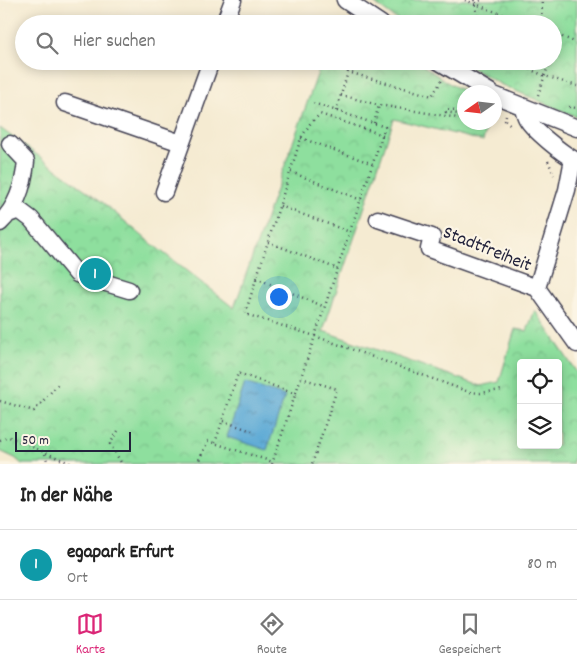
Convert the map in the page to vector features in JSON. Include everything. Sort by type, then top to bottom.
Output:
[{"type":"street","points":[[227,15],[233,0]]},
{"type":"street","points":[[345,0],[368,15]]},
{"type":"street","points":[[164,192],[208,70]]},
{"type":"street","points":[[453,70],[478,85]]},
{"type":"street","points":[[502,97],[529,105],[577,128]]},
{"type":"street","points":[[65,103],[181,143]]},
{"type":"street","points":[[529,105],[526,118],[566,155],[575,159],[537,288],[577,344]]},
{"type":"street","points":[[5,218],[25,180],[26,161],[10,144]]},
{"type":"street","points":[[5,218],[19,210],[78,274],[128,290]]},
{"type":"street","name":"Stadtfreiheit","points":[[378,219],[432,237],[429,249],[537,288]]},
{"type":"path","points":[[465,0],[475,2],[506,15]]},
{"type":"path","points":[[475,2],[482,0]]},
{"type":"path","points":[[542,0],[542,15]]},
{"type":"path","points":[[475,2],[477,15]]},
{"type":"path","points":[[562,37],[577,43]]},
{"type":"path","points":[[531,70],[577,86]]},
{"type":"path","points":[[529,105],[546,70]]},
{"type":"path","points":[[336,111],[348,72],[432,96],[441,81]]},
{"type":"path","points":[[341,95],[379,105],[457,118]]},
{"type":"path","points":[[197,464],[208,441],[273,463],[383,135],[385,127],[313,103]]},
{"type":"path","points":[[374,123],[379,105]]},
{"type":"path","points":[[457,110],[447,109],[446,112],[457,114]]},
{"type":"path","points":[[383,135],[320,114],[310,124],[301,138],[245,314],[315,336],[469,392],[480,394],[502,390]]},
{"type":"path","points":[[301,138],[373,164]]},
{"type":"path","points":[[291,172],[361,200]]},
{"type":"path","points":[[280,206],[350,232]]},
{"type":"path","points":[[268,242],[338,269]]},
{"type":"path","points":[[256,278],[325,307]]},
{"type":"path","points":[[215,443],[238,373],[296,394]]},
{"type":"path","points":[[301,378],[337,389],[312,464]]},
{"type":"path","points":[[0,401],[34,411],[60,382]]},
{"type":"path","points":[[223,421],[252,431]]},
{"type":"path","points":[[118,431],[110,444],[122,464]]},
{"type":"path","points":[[0,440],[9,437],[72,464]]},
{"type":"path","points":[[45,454],[48,464]]},
{"type":"green space","points":[[370,0],[577,0],[577,117],[502,85],[474,70],[562,70],[562,15],[391,15]]},
{"type":"green space","points":[[319,70],[430,70],[457,88],[457,130],[486,130],[483,141],[394,119],[323,331],[481,386],[499,382],[515,329],[527,331],[535,310],[577,373],[577,447],[572,464],[22,464],[15,458],[0,451],[0,128],[101,201],[147,240],[234,308]]},
{"type":"water","points":[[245,383],[285,396],[267,450],[227,437]]},
{"type":"place","name":"egapark Erfurt","points":[[95,274]]}]
